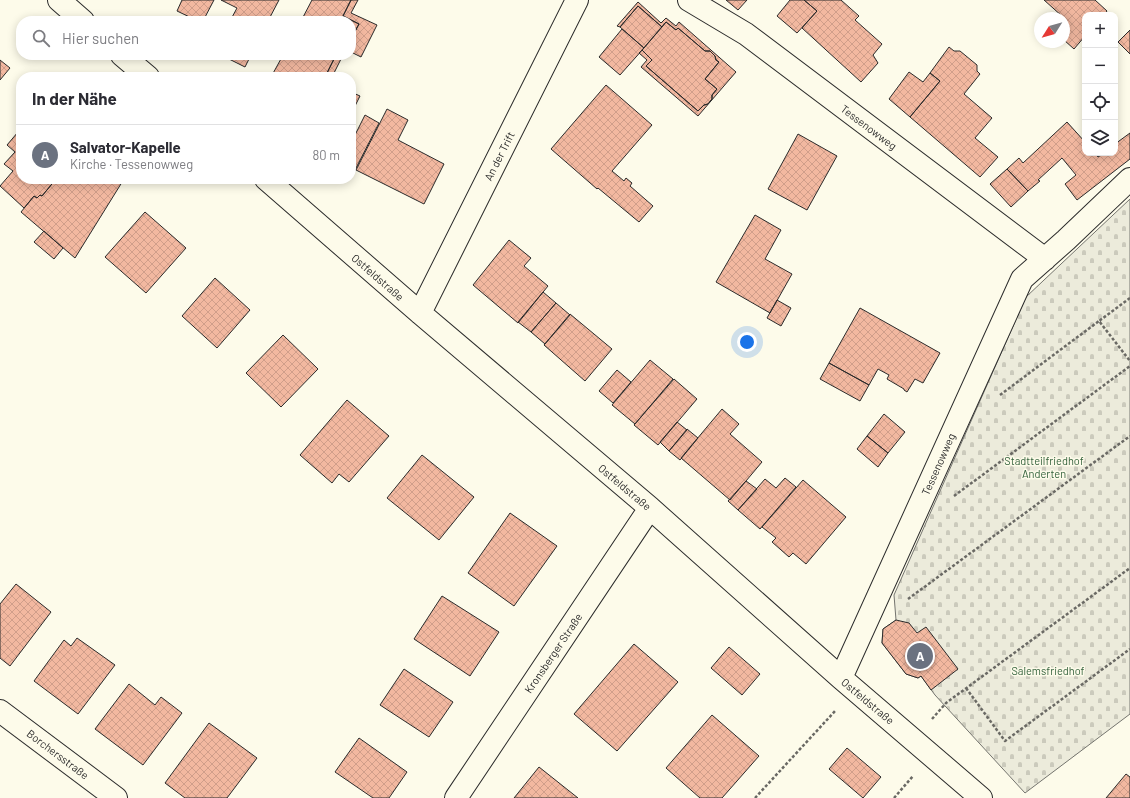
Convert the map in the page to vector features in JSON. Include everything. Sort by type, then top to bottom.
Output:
[{"type":"street","points":[[59,0],[77,16]]},
{"type":"street","name":"An der Trift","points":[[420,313],[577,0]]},
{"type":"street","name":"Tessenowweg","points":[[689,0],[746,34],[1045,259]]},
{"type":"street","points":[[128,60],[142,72]]},
{"type":"street","name":"Tessenowweg","points":[[848,684],[1022,279],[1130,179]]},
{"type":"street","name":"Ostfeldstraße","points":[[272,184],[420,313],[650,508],[848,684],[981,798]]},
{"type":"street","name":"Kronsberger Straße","points":[[456,798],[650,508]]},
{"type":"street","name":"Borchersstraße","points":[[0,711],[116,798]]},
{"type":"path","points":[[994,399],[1130,298]]},
{"type":"path","points":[[1099,321],[1130,361]]},
{"type":"path","points":[[954,492],[950,499],[1130,366]]},
{"type":"path","points":[[911,591],[908,598],[1130,436]]},
{"type":"path","points":[[946,702],[1130,568]]},
{"type":"path","points":[[966,688],[1005,741],[1130,649]]},
{"type":"path","points":[[755,798],[848,684]]},
{"type":"green space","name":"Stadtteilfriedhof Anderten","points":[[1130,199],[1130,714],[1025,793],[935,695],[921,676],[918,678],[906,674],[882,643],[883,629],[896,620],[894,595],[1026,297]]},
{"type":"building","points":[[182,0],[214,0],[206,16],[188,16],[177,11]]},
{"type":"building","points":[[221,0],[279,0],[271,16],[233,16],[237,8]]},
{"type":"building","points":[[312,0],[351,0],[343,16],[304,16]]},
{"type":"building","points":[[351,0],[358,0],[351,13],[377,25],[361,57],[356,54],[356,30],[359,24],[356,22],[356,16],[343,16]]},
{"type":"building","points":[[726,0],[747,0],[738,10]]},
{"type":"building","points":[[790,0],[804,0],[817,11],[797,33],[777,16]]},
{"type":"building","points":[[804,0],[841,0],[859,16],[855,20],[882,44],[873,55],[878,63],[861,82],[802,28],[817,11]]},
{"type":"building","points":[[1044,0],[1095,0],[1107,11],[1082,12],[1082,40],[1074,49],[1070,45],[1070,12],[1057,12]]},
{"type":"building","points":[[638,2],[661,23],[666,18],[676,26],[679,22],[736,72],[698,116],[641,67],[647,60],[639,53],[642,50],[652,60],[646,66],[698,111],[704,105],[708,104],[712,99],[712,95],[717,89],[705,79],[719,62],[710,51],[705,51],[678,28],[676,30],[666,22],[662,27],[638,6],[620,27],[617,26]]},
{"type":"building","points":[[638,6],[662,27],[644,48],[620,27]]},
{"type":"building","points":[[356,22],[359,24],[356,30]]},
{"type":"building","points":[[666,22],[676,30],[678,28],[705,51],[710,51],[719,62],[705,79],[717,89],[712,95],[712,99],[708,104],[704,105],[698,111],[646,66],[652,60],[642,50]]},
{"type":"building","points":[[622,29],[644,48],[620,75],[599,57]]},
{"type":"building","points":[[1130,30],[1130,54],[1118,42]]},
{"type":"building","points":[[949,47],[954,51],[960,51],[977,65],[977,71],[980,74],[964,94],[992,118],[975,138],[998,157],[980,177],[910,117],[940,81],[930,73]]},
{"type":"building","points":[[0,60],[10,68],[0,80]]},
{"type":"building","points":[[231,60],[248,60],[245,67]]},
{"type":"building","points":[[280,60],[334,60],[328,72],[274,72]]},
{"type":"building","points":[[334,60],[340,60],[334,72],[328,72]]},
{"type":"building","points":[[909,72],[923,82],[930,73],[940,81],[910,117],[889,99]]},
{"type":"building","points":[[606,85],[652,125],[612,171],[624,181],[626,178],[632,183],[630,186],[653,206],[639,222],[598,188],[597,189],[551,149]]},
{"type":"building","points":[[356,94],[360,96],[356,104]]},
{"type":"building","points":[[387,109],[408,120],[398,140],[444,164],[424,204],[356,170]]},
{"type":"building","points":[[365,115],[379,123],[356,168],[356,133]]},
{"type":"building","points":[[1067,122],[1082,139],[1082,156],[1118,156],[1118,142],[1130,133],[1130,159],[1077,200],[1065,184],[1076,175],[1062,158],[1028,191],[1007,169],[1019,158],[1023,163]]},
{"type":"building","points":[[16,134],[16,184],[52,184],[42,196],[40,195],[37,198],[34,196],[24,208],[0,186],[13,171],[4,164],[15,152],[7,145]]},
{"type":"building","points":[[798,134],[837,156],[807,210],[768,189]]},
{"type":"building","points":[[1007,169],[1028,191],[1011,207],[990,184]]},
{"type":"building","points":[[52,184],[121,184],[75,258],[21,212],[34,196],[37,198],[40,195],[42,196]]},
{"type":"building","points":[[145,212],[186,248],[146,293],[105,257]]},
{"type":"building","points":[[755,215],[781,230],[765,259],[792,274],[770,313],[716,282]]},
{"type":"building","points":[[44,231],[63,248],[54,259],[34,242]]},
{"type":"building","points":[[509,240],[531,258],[524,266],[548,286],[518,323],[473,285]]},
{"type":"building","points":[[215,278],[250,310],[217,348],[182,316]]},
{"type":"building","points":[[543,292],[556,303],[531,332],[518,322]]},
{"type":"building","points":[[777,300],[791,308],[781,326],[767,318]]},
{"type":"building","points":[[556,303],[570,315],[545,344],[531,332]]},
{"type":"building","points":[[860,308],[940,353],[923,383],[915,379],[907,392],[887,379],[889,375],[878,369],[869,385],[829,363]]},
{"type":"building","points":[[570,314],[612,349],[585,381],[544,345]]},
{"type":"building","points":[[283,335],[318,369],[281,407],[246,373]]},
{"type":"building","points":[[650,360],[673,379],[635,424],[612,405]]},
{"type":"building","points":[[829,363],[869,385],[860,401],[820,379]]},
{"type":"building","points":[[617,370],[631,382],[613,403],[599,391]]},
{"type":"building","points":[[674,379],[697,399],[658,445],[634,425]]},
{"type":"building","points":[[347,400],[389,436],[349,482],[339,474],[332,483],[300,455]]},
{"type":"building","points":[[722,409],[739,424],[730,434],[762,462],[730,500],[681,458]]},
{"type":"building","points":[[884,414],[905,432],[888,453],[867,436]]},
{"type":"building","points":[[677,422],[687,430],[669,451],[660,442]]},
{"type":"building","points":[[687,429],[698,438],[680,460],[669,451]]},
{"type":"building","points":[[867,436],[888,453],[878,467],[857,449]]},
{"type":"building","points":[[422,455],[474,497],[439,540],[387,498]]},
{"type":"building","points":[[785,478],[796,487],[760,529],[738,510],[765,479],[776,488]]},
{"type":"building","points":[[803,480],[846,517],[806,564],[793,553],[789,557],[772,542],[776,538],[762,527]]},
{"type":"building","points":[[746,481],[757,489],[738,510],[728,501]]},
{"type":"building","points":[[510,513],[557,546],[514,606],[468,573]]},
{"type":"building","points":[[16,584],[51,612],[10,666],[0,658],[0,604]]},
{"type":"building","points":[[442,596],[499,632],[470,676],[414,639]]},
{"type":"building","points":[[896,620],[909,623],[917,633],[926,627],[958,669],[931,690],[921,676],[918,678],[906,674],[882,643],[883,629]]},
{"type":"building","points":[[77,638],[115,665],[78,714],[34,681],[64,640],[71,646]]},
{"type":"building","points":[[634,644],[678,682],[617,751],[574,714]]},
{"type":"building","points":[[729,647],[760,674],[742,695],[711,668]]},
{"type":"building","points":[[404,669],[453,702],[429,737],[380,705]]},
{"type":"building","points":[[129,684],[155,705],[161,697],[182,713],[143,765],[95,729]]},
{"type":"building","points":[[712,715],[759,756],[722,798],[700,798],[666,768]]},
{"type":"building","points":[[209,723],[257,758],[227,798],[185,798],[165,783]]},
{"type":"building","points":[[359,738],[407,772],[389,798],[373,798],[335,772]]},
{"type":"building","points":[[847,748],[881,777],[863,798],[829,769]]},
{"type":"building","points":[[539,767],[578,798],[514,798]]},
{"type":"building","points":[[1126,774],[1130,777],[1130,798],[1106,798]]},
{"type":"place","name":"Salvator-Kapelle","points":[[920,656]]},
{"type":"park label","name":"Salemsfriedhof","points":[[1048,670]]}]
